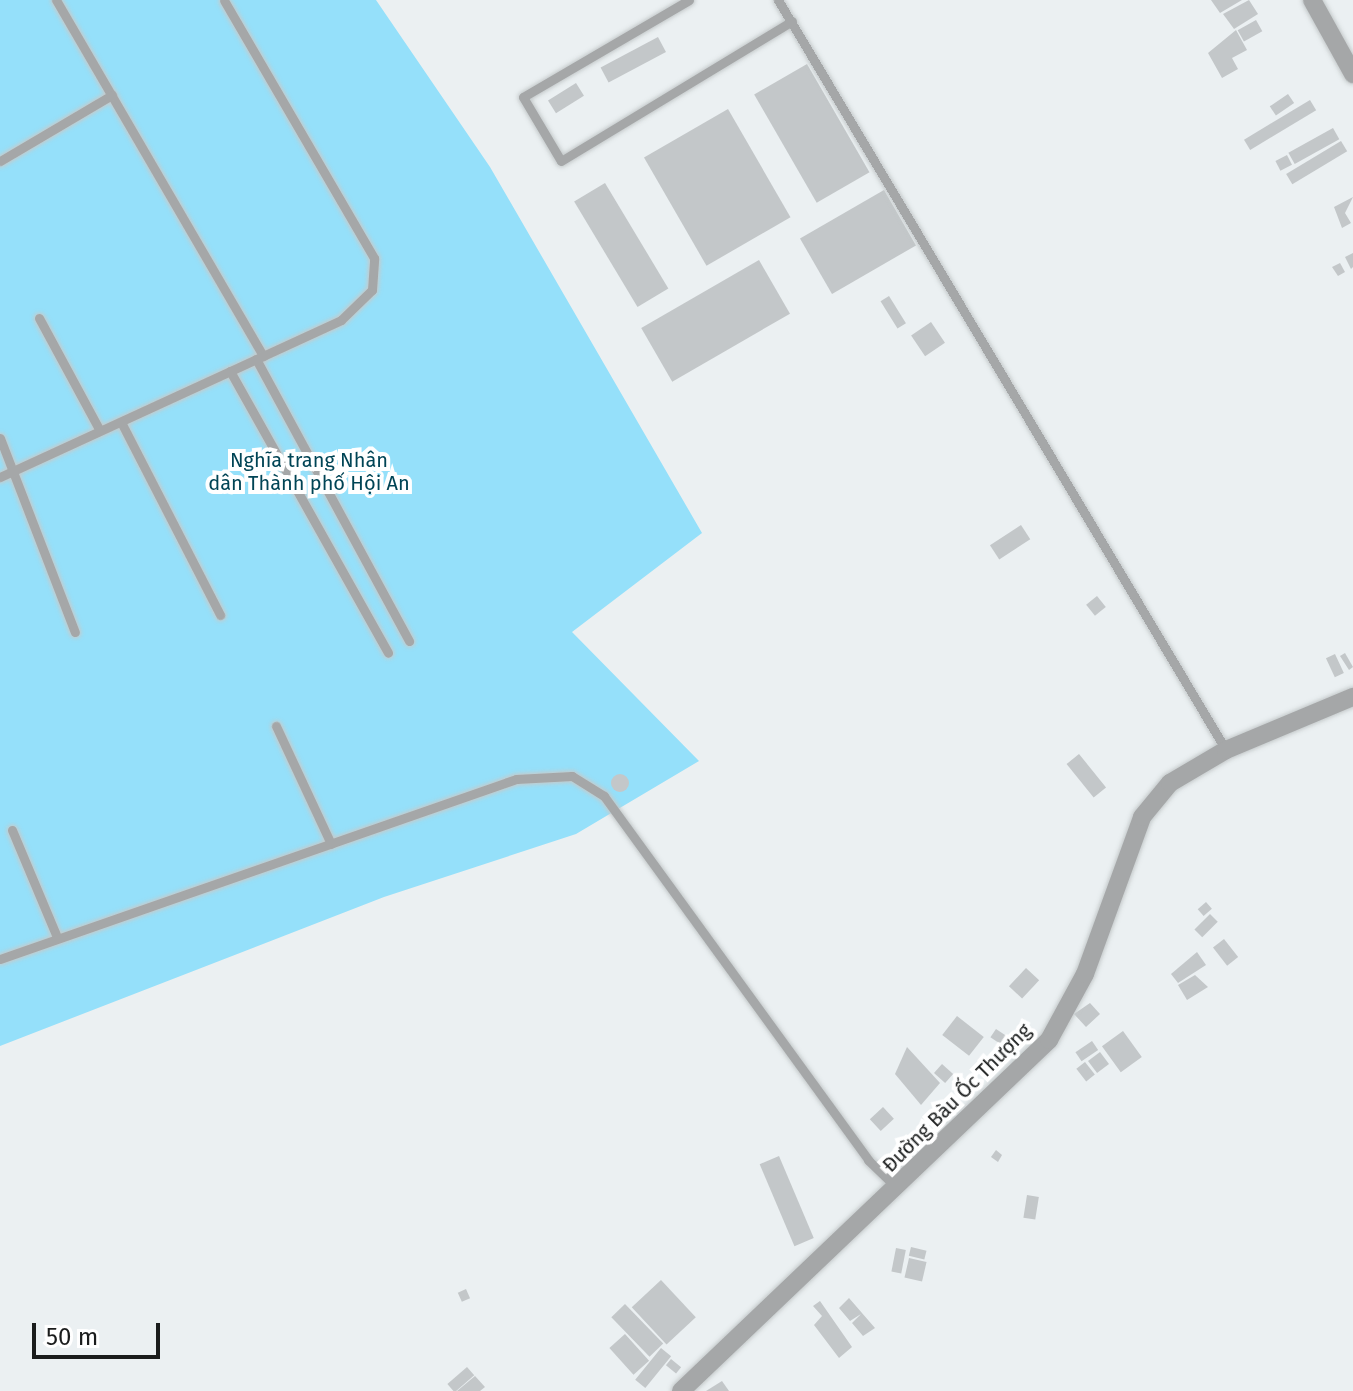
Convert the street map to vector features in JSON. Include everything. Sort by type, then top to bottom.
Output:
[{"type":"street","points":[[1312,0],[1353,74]]},
{"type":"street","name":"Đường Bàu Ốc Thượng","points":[[681,1391],[1049,1040],[1085,974],[1142,817],[1170,783],[1226,750],[1353,697]]},
{"type":"lane","points":[[56,0],[259,358],[409,641]]},
{"type":"lane","points":[[0,477],[259,358],[362,306],[376,275],[374,258],[224,0]]},
{"type":"lane","points":[[689,0],[523,97],[561,161],[792,21]]},
{"type":"lane","points":[[778,0],[1226,750]]},
{"type":"lane","points":[[0,161],[112,95]]},
{"type":"lane","points":[[39,318],[100,431]]},
{"type":"lane","points":[[230,371],[388,653]]},
{"type":"lane","points":[[121,422],[220,615]]},
{"type":"lane","points":[[0,438],[75,632]]},
{"type":"lane","points":[[276,726],[331,844]]},
{"type":"lane","points":[[0,959],[516,779],[551,773],[586,781],[868,1160],[897,1188]]},
{"type":"lane","points":[[12,830],[57,937]]},
{"type":"green space","name":"Nghĩa trang Nhân dân Thành phố Hội An","points":[[0,0],[376,0],[490,167],[702,533],[572,632],[699,761],[576,834],[384,897],[0,1046]]},
{"type":"building","points":[[1211,0],[1242,0],[1220,13]]},
{"type":"building","points":[[1249,0],[1258,14],[1234,29],[1223,14]]},
{"type":"building","points":[[1256,20],[1262,31],[1244,42],[1238,30]]},
{"type":"building","points":[[1236,30],[1247,50],[1232,58],[1238,69],[1222,78],[1208,53]]},
{"type":"building","points":[[658,37],[666,52],[609,83],[601,68]]},
{"type":"building","points":[[807,64],[870,172],[817,203],[754,94]]},
{"type":"building","points":[[576,83],[584,96],[556,113],[548,100]]},
{"type":"building","points":[[1288,94],[1294,103],[1276,115],[1270,106]]},
{"type":"building","points":[[1310,100],[1316,110],[1250,150],[1244,140]]},
{"type":"building","points":[[728,109],[790,217],[706,266],[644,158]]},
{"type":"building","points":[[1333,128],[1339,139],[1295,164],[1288,153]]},
{"type":"building","points":[[1341,141],[1347,151],[1292,184],[1286,174]]},
{"type":"building","points":[[1287,155],[1292,165],[1280,171],[1275,161]]},
{"type":"building","points":[[605,183],[668,288],[637,307],[574,202]]},
{"type":"building","points":[[884,190],[916,245],[832,294],[800,238]]},
{"type":"building","points":[[1353,197],[1345,213],[1351,223],[1342,228],[1334,207]]},
{"type":"building","points":[[1353,253],[1353,267],[1351,269],[1345,257]]},
{"type":"building","points":[[759,260],[790,314],[672,382],[641,328]]},
{"type":"building","points":[[1340,263],[1345,272],[1338,276],[1332,267]]},
{"type":"building","points":[[889,296],[906,323],[897,328],[881,301]]},
{"type":"building","points":[[931,322],[945,343],[925,356],[911,335]]},
{"type":"building","points":[[1021,525],[1030,539],[999,559],[990,545]]},
{"type":"building","points":[[1097,596],[1106,607],[1095,616],[1086,605]]},
{"type":"building","points":[[1345,653],[1353,667],[1349,670],[1340,656]]},
{"type":"building","points":[[1335,654],[1344,673],[1335,677],[1326,658]]},
{"type":"building","points":[[1079,754],[1106,787],[1094,797],[1067,764]]},
{"type":"building","points":[[616,774],[624,774],[629,783],[627,790],[616,792],[611,787],[611,779]]},
{"type":"building","points":[[1206,902],[1212,909],[1204,916],[1198,909]]},
{"type":"building","points":[[1210,914],[1218,922],[1202,937],[1194,930]]},
{"type":"building","points":[[1224,939],[1238,957],[1227,966],[1213,948]]},
{"type":"building","points":[[1197,952],[1206,965],[1178,983],[1171,974]]},
{"type":"building","points":[[1026,968],[1039,980],[1022,999],[1009,986]]},
{"type":"building","points":[[1195,975],[1208,987],[1187,1000],[1178,985]]},
{"type":"building","points":[[1090,1003],[1100,1014],[1086,1027],[1074,1014]]},
{"type":"building","points":[[957,1016],[984,1037],[969,1056],[942,1035]]},
{"type":"building","points":[[996,1029],[1008,1037],[1002,1045],[990,1037]]},
{"type":"building","points":[[1123,1031],[1142,1057],[1121,1072],[1102,1046]]},
{"type":"building","points":[[1092,1041],[1098,1050],[1082,1061],[1075,1052]]},
{"type":"building","points":[[907,1047],[940,1083],[921,1105],[895,1074]]},
{"type":"building","points":[[1100,1052],[1109,1064],[1097,1073],[1088,1061]]},
{"type":"building","points":[[1085,1062],[1095,1075],[1086,1081],[1076,1069]]},
{"type":"building","points":[[942,1064],[953,1074],[945,1083],[934,1073]]},
{"type":"building","points":[[883,1107],[894,1119],[881,1131],[870,1119]]},
{"type":"building","points":[[996,1150],[1002,1155],[998,1162],[991,1157]]},
{"type":"building","points":[[779,1156],[814,1238],[794,1246],[760,1164]]},
{"type":"building","points":[[1027,1195],[1039,1197],[1035,1220],[1023,1218]]},
{"type":"building","points":[[911,1247],[927,1251],[924,1260],[909,1256]]},
{"type":"building","points":[[896,1248],[906,1250],[901,1273],[891,1272]]},
{"type":"building","points":[[909,1258],[927,1262],[922,1282],[905,1277]]},
{"type":"building","points":[[661,1280],[696,1317],[667,1345],[632,1307]]},
{"type":"building","points":[[466,1289],[470,1298],[462,1302],[458,1293]]},
{"type":"building","points":[[849,1298],[875,1328],[863,1336],[852,1323],[861,1314],[850,1321],[839,1308]]},
{"type":"building","points":[[820,1301],[852,1347],[839,1358],[814,1325],[822,1316],[813,1306]]},
{"type":"building","points":[[625,1304],[663,1344],[650,1357],[611,1317]]},
{"type":"building","points":[[625,1334],[649,1361],[633,1375],[609,1348]]},
{"type":"building","points":[[661,1348],[671,1356],[645,1388],[635,1380]]},
{"type":"building","points":[[671,1359],[681,1367],[676,1373],[666,1365]]},
{"type":"building","points":[[467,1367],[474,1375],[456,1391],[447,1384]]},
{"type":"building","points":[[475,1376],[485,1387],[480,1391],[457,1391]]},
{"type":"building","points":[[722,1381],[729,1391],[706,1391]]}]
